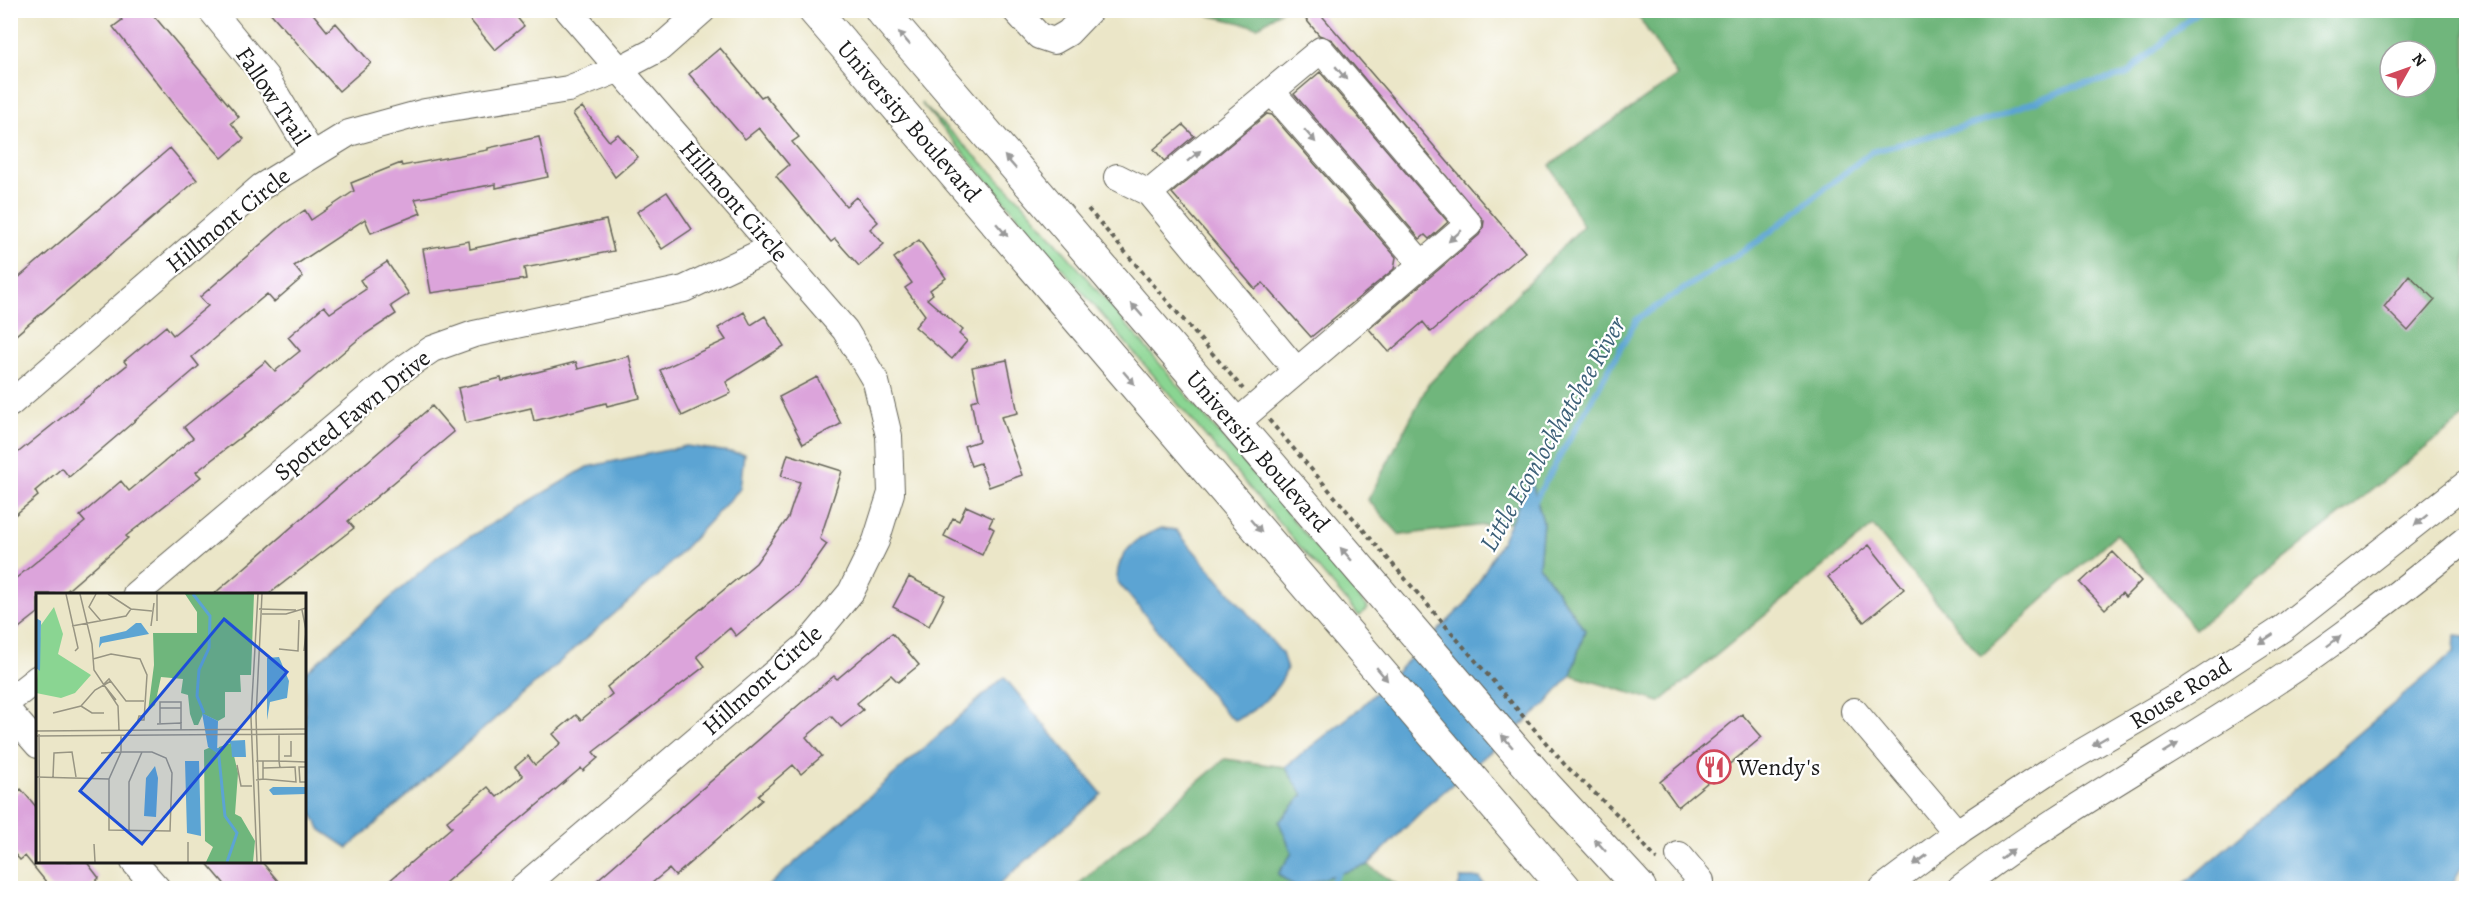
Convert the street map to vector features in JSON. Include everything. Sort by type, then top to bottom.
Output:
[{"type":"main road","name":"University Boulevard","points":[[814,10],[1565,888]]},
{"type":"main road","name":"University Boulevard","points":[[880,10],[1246,414],[1393,586],[1545,785],[1640,888]]},
{"type":"street","name":"Fallow Trail","points":[[212,10],[266,76],[312,154]]},
{"type":"street","points":[[568,10],[620,69]]},
{"type":"street","name":"Hillmont Circle","points":[[10,404],[261,187],[312,154],[349,133],[425,112],[568,89],[620,69],[660,48],[703,10]]},
{"type":"street","points":[[1015,10],[1039,36],[1054,42],[1068,33],[1089,11]]},
{"type":"street","points":[[1149,193],[1322,50],[1469,224],[1246,414]]},
{"type":"street","name":"Hillmont Circle","points":[[522,888],[806,646],[851,592],[876,542],[891,493],[889,436],[876,382],[845,330],[620,69]]},
{"type":"street","points":[[1272,92],[1422,264]]},
{"type":"street","points":[[1206,264],[1192,257],[1143,199],[1118,177],[1149,193],[1297,371]]},
{"type":"street","name":"Spotted Fawn Drive","points":[[136,593],[396,374],[432,349],[474,334],[684,289],[773,247]]},
{"type":"street","name":"Rouse Road","points":[[1883,888],[1957,833],[2051,770],[2190,689],[2282,629],[2466,484]]},
{"type":"street","name":"Rouse Road","points":[[1960,888],[2047,825],[2255,696],[2325,648],[2466,539]]},
{"type":"street","points":[[10,700],[36,680]]},
{"type":"street","points":[[1854,711],[1957,833]]},
{"type":"street","points":[[10,713],[36,744]]},
{"type":"street","points":[[1669,859],[1701,881],[1694,888]]},
{"type":"street","points":[[136,863],[157,888]]},
{"type":"path","points":[[1084,204],[1246,414],[1393,586],[1559,757],[1621,818],[1669,859]]},
{"type":"green space","points":[[1190,11],[1281,11],[1258,27]]},
{"type":"green space","points":[[1635,11],[2466,11],[2466,416],[2195,629],[2116,534],[1981,656],[1873,526],[1660,702],[1571,675],[1585,630],[1539,566],[1543,522],[1531,480],[1511,522],[1400,535],[1368,500],[1428,385],[1583,226],[1550,165],[1677,76]]},
{"type":"green space","points":[[921,103],[1022,202],[1368,608],[1359,616]]},
{"type":"green space","points":[[1225,759],[1285,767],[1303,795],[1279,822],[1293,853],[1278,874],[1295,887],[1368,865],[1402,888],[1074,888]]},
{"type":"water","points":[[686,446],[744,454],[740,489],[663,571],[348,848],[321,830],[306,804],[306,672],[439,555],[587,467]]},
{"type":"water","points":[[1531,479],[1543,522],[1539,566],[1585,630],[1571,675],[1546,704],[1428,805],[1368,865],[1295,887],[1278,874],[1292,853],[1279,822],[1303,795],[1285,767],[1359,709],[1466,603],[1500,544]]},
{"type":"water","points":[[1162,528],[1176,530],[1282,653],[1287,669],[1273,693],[1252,711],[1235,720],[1228,716],[1117,581],[1120,562],[1124,554],[1144,536]]},
{"type":"water","points":[[2455,635],[2466,636],[2466,859],[2450,888],[2179,888],[2454,652]]},
{"type":"water","points":[[1004,677],[1102,794],[995,888],[766,888]]},
{"type":"water","points":[[1461,878],[1480,878],[1486,888],[1458,888]]},
{"type":"building","points":[[114,10],[149,10],[239,117],[231,123],[244,139],[222,158],[178,109],[113,27],[122,20]]},
{"type":"building","points":[[268,10],[310,10],[327,31],[336,23],[371,63],[339,91]]},
{"type":"building","points":[[462,10],[511,10],[524,26],[495,50]]},
{"type":"building","points":[[1298,10],[1317,10],[1525,252],[1431,332],[1423,322],[1389,352],[1369,329],[1479,235],[1484,221],[1332,40],[1319,35]]},
{"type":"building","points":[[720,48],[761,97],[765,95],[799,137],[792,142],[846,206],[856,197],[878,222],[870,229],[884,244],[859,266],[835,239],[831,242],[776,176],[789,165],[759,128],[745,139],[689,74]]},
{"type":"building","points":[[1320,72],[1448,222],[1429,239],[1425,235],[1420,239],[1294,94]]},
{"type":"building","points":[[582,107],[609,141],[618,134],[638,157],[615,177],[573,114]]},
{"type":"building","points":[[1267,114],[1272,115],[1396,257],[1394,269],[1311,337],[1263,283],[1255,289],[1172,193]]},
{"type":"building","points":[[1183,125],[1194,136],[1164,161],[1154,149]]},
{"type":"building","points":[[539,137],[548,177],[496,188],[496,184],[415,199],[421,213],[371,233],[365,219],[294,266],[303,277],[274,302],[267,294],[192,357],[199,366],[69,477],[62,468],[35,491],[38,496],[10,519],[10,459],[127,365],[124,361],[166,326],[173,335],[208,306],[200,297],[284,224],[305,210],[311,220],[354,191],[351,183],[401,163],[402,166],[488,150],[488,148]]},
{"type":"building","points":[[170,148],[197,180],[10,340],[10,285]]},
{"type":"building","points":[[667,192],[692,229],[662,249],[637,212]]},
{"type":"building","points":[[606,220],[614,251],[524,268],[526,279],[431,293],[423,249],[469,241],[470,249]]},
{"type":"building","points":[[919,240],[946,278],[930,290],[933,294],[927,299],[963,330],[959,334],[967,341],[952,359],[915,327],[925,315],[905,288],[912,283],[894,258]]},
{"type":"building","points":[[387,262],[409,294],[391,306],[396,314],[361,337],[272,413],[196,472],[201,477],[126,536],[128,538],[64,593],[36,593],[36,615],[10,635],[10,583],[85,522],[80,516],[121,481],[129,491],[193,438],[184,427],[266,361],[275,371],[300,351],[288,337],[324,306],[330,313],[366,289],[360,280]]},
{"type":"building","points":[[2409,275],[2435,300],[2408,331],[2384,307]]},
{"type":"building","points":[[744,312],[751,325],[765,316],[784,346],[726,382],[731,393],[682,416],[660,370],[726,340],[718,328]]},
{"type":"building","points":[[629,356],[640,398],[607,406],[606,403],[534,421],[531,408],[466,423],[458,388],[501,378],[502,381],[576,362],[578,369]]},
{"type":"building","points":[[1007,360],[1018,413],[1001,417],[1022,475],[989,487],[980,463],[971,466],[964,446],[979,441],[971,401],[979,399],[972,367]]},
{"type":"building","points":[[817,377],[841,424],[803,444],[779,397]]},
{"type":"building","points":[[432,406],[454,432],[348,521],[354,528],[270,593],[215,593]]},
{"type":"building","points":[[788,454],[842,471],[820,539],[827,544],[798,585],[736,636],[730,628],[697,656],[705,666],[593,752],[598,758],[583,771],[581,768],[439,888],[381,888],[452,827],[447,821],[488,787],[497,797],[523,776],[515,767],[528,756],[535,765],[561,743],[553,734],[576,715],[581,720],[612,694],[607,687],[756,563],[788,518],[800,482],[781,476]]},
{"type":"building","points":[[966,506],[993,518],[989,526],[994,529],[982,555],[944,536],[953,518],[959,521]]},
{"type":"building","points":[[1869,545],[1904,589],[1864,622],[1828,577]]},
{"type":"building","points":[[2113,552],[2141,581],[2125,597],[2122,593],[2105,609],[2080,583]]},
{"type":"building","points":[[909,577],[945,595],[929,626],[893,607]]},
{"type":"building","points":[[892,633],[919,665],[898,682],[891,675],[857,703],[863,710],[841,727],[831,716],[806,737],[822,756],[801,774],[793,765],[758,795],[762,800],[675,876],[669,869],[646,888],[588,888],[802,702],[834,676],[837,679]]},
{"type":"building","points":[[1742,714],[1762,737],[1678,807],[1660,782]]},
{"type":"building","points":[[21,789],[36,807],[36,863],[88,863],[99,878],[88,888],[51,888],[25,856],[20,860],[10,849],[10,798]]},
{"type":"building","points":[[207,863],[263,863],[284,888],[228,888]]},
{"type":"waterway","name":"Little Econlockhatchee River","points":[[1533,504],[1637,319],[1760,240],[1871,152],[1987,120],[2072,87],[2126,75],[2199,10]]},
{"type":"waterway","name":"Little Econlockhatchee River","points":[[1328,888],[1342,867]]},
{"type":"place","name":"Wendy's","points":[[1714,767]]}]
